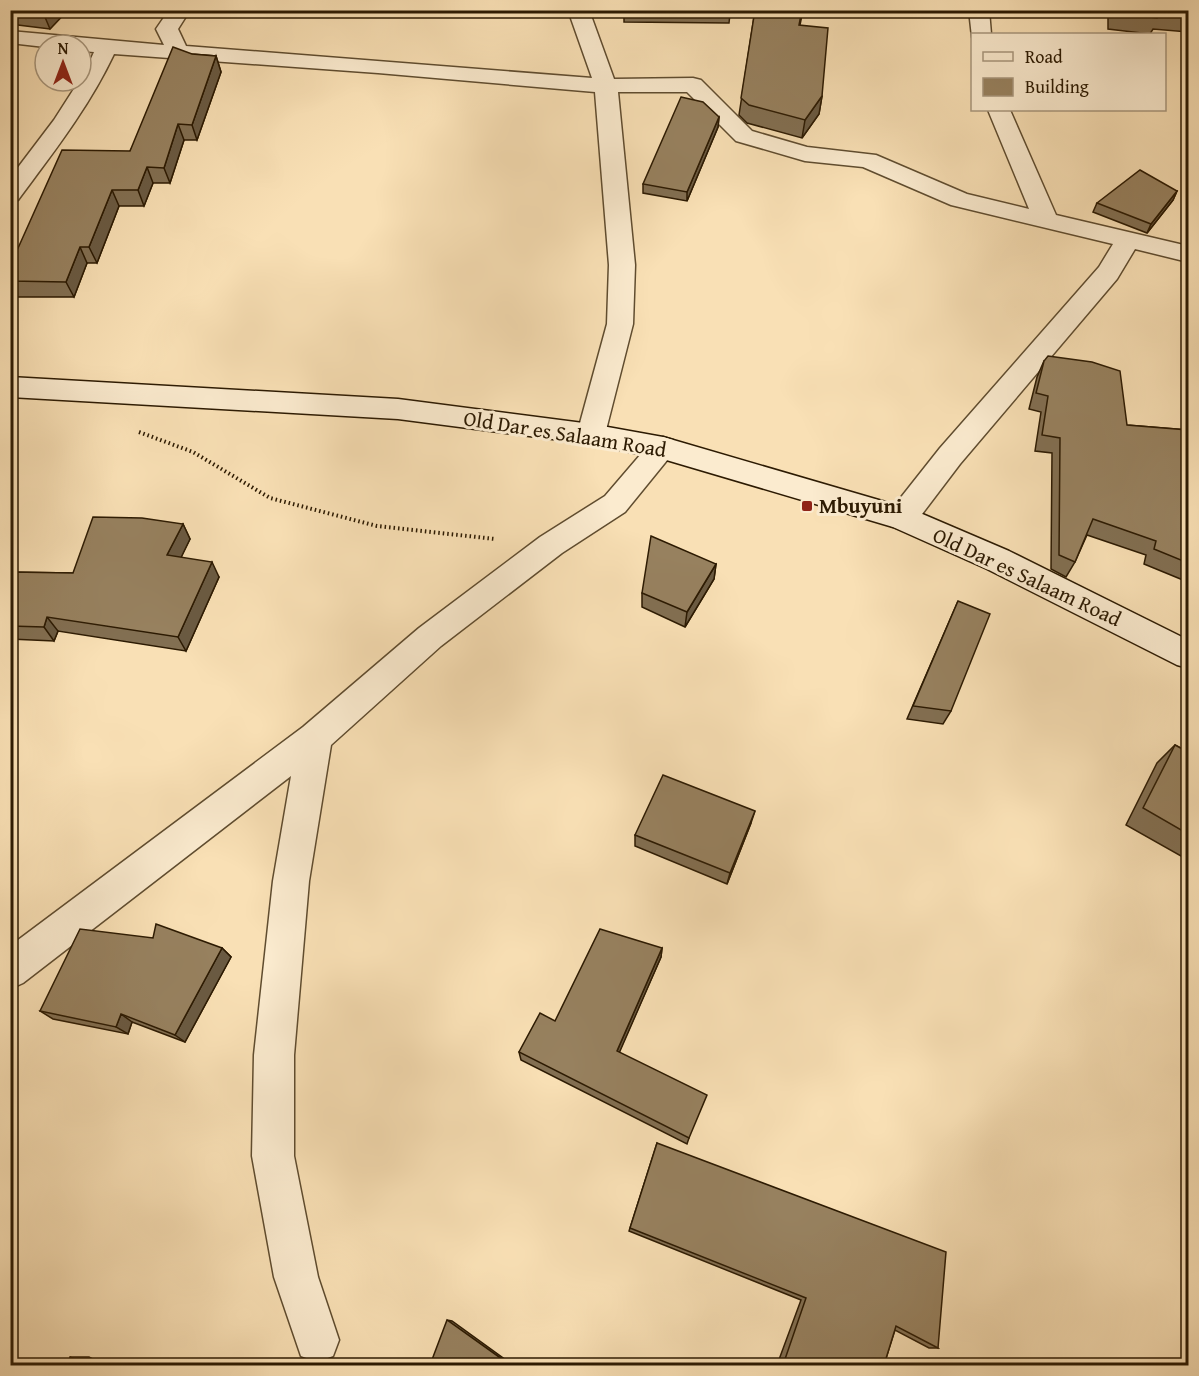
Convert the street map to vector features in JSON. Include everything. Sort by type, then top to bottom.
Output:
[{"type":"street","points":[[178,52],[167,29],[180,10]]},
{"type":"street","points":[[578,10],[606,86],[622,265],[620,324],[591,434]]},
{"type":"street","points":[[979,10],[981,33]]},
{"type":"street","points":[[10,37],[107,47],[378,66],[606,86],[693,85],[744,136],[805,154],[868,160],[960,200],[1045,218],[1188,254]]},
{"type":"street","points":[[10,195],[64,122],[107,47]]},
{"type":"street","points":[[999,111],[1045,218]]},
{"type":"street","points":[[902,518],[950,456],[1108,273],[1128,240]]},
{"type":"street","name":"Old Dar es Salaam Road","points":[[10,387],[398,410],[591,434],[663,448],[902,518],[998,560],[1188,655]]},
{"type":"street","points":[[10,970],[315,738],[430,637],[551,545],[615,504],[663,448]]},
{"type":"street","points":[[315,738],[291,881],[274,1055],[273,1156],[296,1277],[317,1340]]},
{"type":"path","points":[[129,428],[193,452],[270,498],[377,526],[551,545]]},
{"type":"building","points":[[624,10],[730,10],[730,14],[624,13]]},
{"type":"building","points":[[755,10],[802,10],[799,25],[828,28],[822,96],[805,120],[749,105],[741,98]]},
{"type":"building","points":[[1114,10],[1188,10],[1188,15],[1157,12],[1157,18],[1114,13]]},
{"type":"building","points":[[173,47],[192,54],[216,56],[192,125],[178,124],[164,168],[147,167],[138,190],[112,190],[89,247],[80,247],[66,282],[10,281],[10,266],[62,150],[130,151]]},
{"type":"building","points":[[681,97],[703,102],[719,117],[687,192],[643,184]]},
{"type":"building","points":[[1140,170],[1177,191],[1151,224],[1097,203]]},
{"type":"building","points":[[1048,356],[1092,362],[1120,371],[1127,425],[1188,430],[1188,563],[1154,549],[1156,541],[1093,519],[1075,562],[1059,555],[1060,438],[1042,435],[1048,396],[1036,393],[1044,361]]},
{"type":"building","points":[[93,517],[142,518],[183,524],[167,555],[212,562],[178,637],[47,617],[44,627],[10,626],[10,572],[73,573]]},
{"type":"building","points":[[651,536],[716,564],[687,612],[642,593]]},
{"type":"building","points":[[958,601],[990,614],[951,711],[913,706]]},
{"type":"building","points":[[1175,745],[1188,752],[1188,834],[1143,808]]},
{"type":"building","points":[[663,775],[755,811],[730,873],[635,835]]},
{"type":"building","points":[[156,924],[222,948],[175,1035],[121,1014],[116,1027],[40,1011],[80,929],[153,938]]},
{"type":"building","points":[[600,929],[662,948],[617,1051],[707,1095],[689,1138],[519,1052],[540,1013],[555,1021]]},
{"type":"building","points":[[657,1143],[946,1252],[938,1348],[896,1326],[884,1365],[783,1365],[806,1298],[630,1228]]},
{"type":"building","points":[[447,1320],[510,1365],[430,1365]]},
{"type":"building","points":[[70,1357],[85,1365],[68,1365]]},
{"type":"place","name":"Mbuyuni","points":[[807,506]]}]
